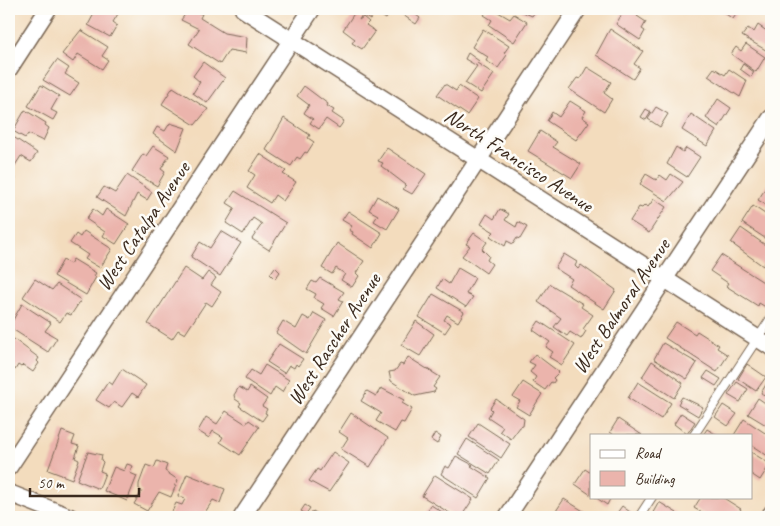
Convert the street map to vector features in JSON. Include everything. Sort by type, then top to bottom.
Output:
[{"type":"street","points":[[9,69],[48,9]]},
{"type":"street","name":"North Francisco Avenue","points":[[244,9],[764,343]]},
{"type":"street","name":"West Catalpa Avenue","points":[[9,466],[312,9]]},
{"type":"street","name":"West Rascher Avenue","points":[[242,517],[578,9]]},
{"type":"street","name":"West Balmoral Avenue","points":[[507,517],[771,118]]},
{"type":"street","points":[[9,494],[70,517]]},
{"type":"lane","points":[[695,434],[764,343],[771,318]]},
{"type":"lane","points":[[639,517],[651,498]]},
{"type":"building","points":[[93,9],[121,9],[113,22],[117,25],[110,37],[88,25],[95,12]]},
{"type":"building","points":[[189,9],[202,14],[200,18],[224,33],[247,37],[246,53],[229,50],[220,64],[189,44],[199,29],[181,20]]},
{"type":"building","points":[[357,9],[363,13],[359,20],[363,17],[369,22],[366,25],[375,31],[362,49],[352,43],[355,39],[343,30]]},
{"type":"building","points":[[363,9],[393,9],[386,19],[375,12],[370,20],[364,16],[367,11]]},
{"type":"building","points":[[408,9],[420,18],[416,24],[403,15]]},
{"type":"building","points":[[488,9],[493,9],[510,19],[514,14],[527,22],[514,42],[489,25],[492,20],[484,15]]},
{"type":"building","points":[[516,9],[537,9],[532,16]]},
{"type":"building","points":[[622,9],[641,9],[637,16],[646,22],[642,29],[645,31],[640,40],[616,24],[622,14],[620,13]]},
{"type":"building","points":[[721,9],[740,9],[733,19]]},
{"type":"building","points":[[758,25],[771,34],[771,48],[769,52],[742,36],[748,28],[754,32]]},
{"type":"building","points":[[483,29],[509,46],[504,53],[507,55],[498,68],[486,61],[488,57],[472,47]]},
{"type":"building","points":[[610,29],[643,51],[634,64],[640,68],[633,79],[596,55]]},
{"type":"building","points":[[81,30],[108,47],[102,56],[108,60],[102,69],[78,54],[73,62],[62,54]]},
{"type":"building","points":[[746,44],[765,57],[756,72],[731,54],[736,47],[741,51]]},
{"type":"building","points":[[468,53],[479,61],[477,63],[494,74],[481,93],[465,83],[477,66],[465,59]]},
{"type":"building","points":[[57,60],[69,68],[65,74],[79,83],[70,96],[43,80]]},
{"type":"building","points":[[203,62],[225,78],[207,103],[193,93],[200,82],[193,76]]},
{"type":"building","points":[[743,64],[754,72],[751,77],[740,69]]},
{"type":"building","points":[[587,67],[611,82],[604,93],[612,99],[604,112],[569,89],[577,78],[580,79]]},
{"type":"building","points":[[714,68],[725,75],[729,69],[747,81],[740,97],[708,76]]},
{"type":"building","points":[[445,84],[456,91],[459,86],[478,99],[467,115],[437,95]]},
{"type":"building","points":[[41,85],[59,96],[51,110],[57,113],[53,120],[28,106]]},
{"type":"building","points":[[304,86],[328,104],[327,106],[334,110],[332,113],[344,121],[339,128],[326,119],[319,129],[310,123],[313,119],[304,113],[309,105],[297,96]]},
{"type":"building","points":[[173,87],[208,109],[195,125],[162,104]]},
{"type":"building","points":[[718,99],[731,108],[719,127],[706,118]]},
{"type":"building","points":[[570,101],[586,111],[582,117],[589,122],[576,140],[547,121],[552,112],[559,117]]},
{"type":"building","points":[[656,107],[668,114],[660,127],[648,119]]},
{"type":"building","points":[[646,109],[651,112],[646,120],[641,117]]},
{"type":"building","points":[[25,110],[46,123],[45,125],[49,128],[43,141],[28,134],[25,138],[13,131]]},
{"type":"building","points":[[691,114],[716,131],[707,146],[682,130]]},
{"type":"building","points":[[284,118],[310,135],[308,138],[314,142],[307,153],[305,152],[300,159],[297,157],[291,166],[266,150]]},
{"type":"building","points":[[170,123],[186,128],[177,151],[153,134],[157,127],[165,131]]},
{"type":"building","points":[[540,131],[557,142],[553,147],[581,164],[572,178],[528,151]]},
{"type":"building","points":[[9,134],[37,153],[31,162],[21,156],[14,167],[9,164]]},
{"type":"building","points":[[153,146],[169,156],[161,169],[165,172],[157,186],[132,171],[143,154],[146,156]]},
{"type":"building","points":[[676,147],[683,152],[686,148],[700,157],[687,177],[667,164]]},
{"type":"building","points":[[387,148],[426,174],[412,194],[403,189],[406,185],[381,166],[383,163],[378,161]]},
{"type":"building","points":[[260,154],[286,171],[283,174],[296,182],[283,201],[275,195],[270,203],[247,188],[255,175],[249,171]]},
{"type":"building","points":[[9,173],[16,178],[9,190]]},
{"type":"building","points":[[646,174],[656,180],[660,175],[667,180],[671,174],[683,182],[667,201],[640,184]]},
{"type":"building","points":[[127,175],[152,192],[147,200],[137,194],[126,216],[97,197],[104,187],[115,193]]},
{"type":"building","points":[[769,183],[771,185],[771,208],[758,200]]},
{"type":"building","points":[[235,191],[286,223],[269,250],[252,239],[262,224],[253,218],[243,234],[226,223],[235,208],[227,203]]},
{"type":"building","points":[[377,196],[399,209],[387,229],[374,221],[378,215],[369,210]]},
{"type":"building","points":[[654,199],[666,207],[649,233],[630,221],[639,207],[642,208],[645,205],[648,207]]},
{"type":"building","points":[[753,206],[771,218],[771,242],[742,223]]},
{"type":"building","points":[[93,209],[102,216],[106,209],[129,224],[116,244],[103,236],[105,232],[86,219]]},
{"type":"building","points":[[500,209],[509,214],[505,220],[516,227],[518,222],[527,227],[520,239],[517,238],[513,244],[507,241],[505,246],[490,236],[494,232],[481,224],[487,214],[494,219]]},
{"type":"building","points":[[348,211],[382,233],[373,248],[352,234],[353,232],[349,230],[352,226],[342,220]]},
{"type":"building","points":[[741,228],[771,249],[771,254],[763,266],[731,243]]},
{"type":"building","points":[[84,231],[112,249],[100,268],[85,259],[88,255],[70,243],[76,234],[80,237]]},
{"type":"building","points":[[221,231],[241,243],[220,276],[191,257],[200,242],[210,248]]},
{"type":"building","points":[[474,233],[487,242],[482,249],[489,256],[487,260],[492,264],[486,273],[462,256],[470,246],[466,244]]},
{"type":"building","points":[[337,243],[364,261],[356,273],[359,276],[352,287],[341,280],[345,274],[336,268],[332,274],[322,268]]},
{"type":"building","points":[[564,254],[577,262],[575,266],[578,269],[581,265],[616,290],[604,309],[568,285],[572,279],[555,268]]},
{"type":"building","points":[[721,255],[771,287],[769,309],[759,303],[758,306],[726,286],[728,283],[710,271]]},
{"type":"building","points":[[73,259],[96,273],[94,276],[96,277],[86,295],[54,276],[63,260],[70,264]]},
{"type":"building","points":[[275,267],[280,272],[275,279],[270,274]]},
{"type":"building","points":[[184,268],[202,280],[208,272],[216,278],[211,285],[221,292],[212,306],[206,302],[185,334],[178,330],[172,339],[148,324]]},
{"type":"building","points":[[458,268],[475,278],[466,294],[473,297],[466,307],[437,288],[442,279],[449,284]]},
{"type":"building","points":[[320,278],[344,292],[339,299],[343,301],[334,316],[321,308],[324,304],[314,298],[316,294],[307,289],[312,281],[316,283]]},
{"type":"building","points":[[35,279],[52,290],[57,284],[81,300],[71,315],[66,313],[60,322],[23,297]]},
{"type":"building","points":[[550,284],[583,304],[581,307],[593,315],[583,329],[586,331],[581,339],[570,332],[567,336],[554,327],[561,318],[538,302]]},
{"type":"building","points":[[433,294],[464,312],[458,322],[447,315],[444,320],[451,324],[445,333],[419,317]]},
{"type":"building","points":[[22,304],[51,323],[45,331],[57,338],[48,352],[9,327]]},
{"type":"building","points":[[314,313],[326,320],[306,354],[276,333],[283,321],[296,329],[303,316],[310,320]]},
{"type":"building","points":[[416,321],[434,334],[420,356],[401,345]]},
{"type":"building","points":[[539,321],[575,345],[562,365],[549,357],[553,352],[546,347],[550,342],[533,330]]},
{"type":"building","points":[[676,322],[695,334],[697,331],[719,345],[717,348],[728,355],[717,372],[665,338]]},
{"type":"building","points":[[11,337],[39,358],[37,361],[39,363],[33,372],[23,365],[21,367],[18,365],[15,370],[9,366],[9,340]]},
{"type":"building","points":[[663,343],[697,363],[687,379],[654,359]]},
{"type":"building","points":[[279,344],[303,359],[294,368],[289,365],[284,373],[267,362]]},
{"type":"building","points":[[535,354],[559,372],[553,378],[555,380],[553,383],[551,382],[545,390],[533,382],[536,377],[530,372],[535,365],[529,362]]},
{"type":"building","points":[[408,357],[440,377],[433,387],[436,389],[434,392],[415,396],[391,381],[389,372],[395,371],[400,364],[403,365]]},
{"type":"building","points":[[652,361],[683,383],[674,398],[642,377]]},
{"type":"building","points":[[747,364],[766,377],[756,391],[738,379]]},
{"type":"building","points":[[265,365],[289,380],[282,392],[275,387],[270,396],[245,379],[251,370],[259,375]]},
{"type":"building","points":[[122,369],[146,385],[138,397],[132,393],[122,407],[114,402],[109,408],[96,400],[108,382],[112,385]]},
{"type":"building","points":[[708,371],[721,379],[716,386],[703,378]]},
{"type":"building","points":[[771,376],[771,399],[761,393]]},
{"type":"building","points":[[523,382],[542,394],[529,415],[516,407],[520,401],[513,397]]},
{"type":"building","points":[[638,382],[671,403],[661,419],[628,398]]},
{"type":"building","points":[[737,382],[748,389],[740,402],[728,395]]},
{"type":"building","points":[[239,387],[247,392],[250,387],[267,399],[262,406],[267,409],[265,413],[267,414],[262,421],[239,406],[241,403],[235,399],[234,395]]},
{"type":"building","points":[[381,388],[404,400],[402,403],[412,409],[404,423],[401,422],[395,432],[376,421],[381,413],[361,401],[367,391],[376,396]]},
{"type":"building","points":[[682,397],[703,407],[698,416],[678,404]]},
{"type":"building","points":[[758,398],[771,407],[771,428],[748,414]]},
{"type":"building","points":[[496,399],[524,419],[523,426],[520,427],[511,439],[500,431],[503,427],[488,417],[492,410],[490,408]]},
{"type":"building","points":[[723,405],[737,414],[728,426],[715,417]]},
{"type":"building","points":[[226,411],[246,424],[249,420],[259,427],[240,455],[220,442],[223,437],[213,431],[209,438],[198,431],[206,417],[217,424]]},
{"type":"building","points":[[351,413],[388,438],[370,467],[341,449],[348,438],[339,432]]},
{"type":"building","points":[[681,413],[695,422],[687,434],[674,424]]},
{"type":"building","points":[[618,419],[640,434],[613,434],[610,432]]},
{"type":"building","points":[[744,419],[771,437],[771,458],[752,446],[752,434],[735,434]]},
{"type":"building","points":[[478,423],[510,444],[501,458],[469,437]]},
{"type":"building","points":[[707,429],[715,434],[704,434]]},
{"type":"building","points":[[62,431],[75,436],[72,444],[79,446],[75,458],[79,460],[72,479],[48,470]]},
{"type":"building","points":[[435,433],[441,437],[437,444],[431,440]]},
{"type":"building","points":[[467,439],[499,460],[490,474],[458,454]]},
{"type":"building","points":[[88,452],[102,455],[101,460],[103,462],[100,471],[105,473],[99,489],[77,480]]},
{"type":"building","points":[[333,452],[349,463],[329,492],[309,481],[317,469],[320,471]]},
{"type":"building","points":[[752,453],[770,464],[760,480],[752,475]]},
{"type":"building","points":[[456,456],[473,465],[471,466],[490,478],[478,498],[441,474],[445,466],[449,468]]},
{"type":"building","points":[[157,461],[167,465],[165,471],[178,480],[171,497],[159,492],[147,511],[134,504],[142,491],[139,489],[139,484],[146,465],[154,468]]},
{"type":"building","points":[[127,464],[133,466],[130,473],[137,476],[127,501],[104,491],[114,467],[124,471]]},
{"type":"building","points":[[585,469],[590,472],[590,494],[575,484]]},
{"type":"building","points":[[187,474],[225,489],[220,503],[213,500],[202,517],[170,516],[176,503],[182,505],[185,499],[178,496]]},
{"type":"building","points":[[435,475],[473,499],[461,517],[456,517],[422,496]]},
{"type":"building","points":[[596,498],[610,498],[607,505]]},
{"type":"building","points":[[700,498],[724,498],[741,509],[736,517],[703,517],[704,514],[694,508]]},
{"type":"building","points":[[564,499],[593,517],[559,517],[554,514]]},
{"type":"building","points":[[659,502],[677,513],[675,517],[651,516]]},
{"type":"building","points":[[305,505],[310,508],[306,514],[301,511]]},
{"type":"building","points":[[431,505],[450,517],[423,517]]},
{"type":"building","points":[[622,506],[634,515],[633,517],[614,517]]},
{"type":"building","points":[[313,511],[321,516],[309,517]]}]
